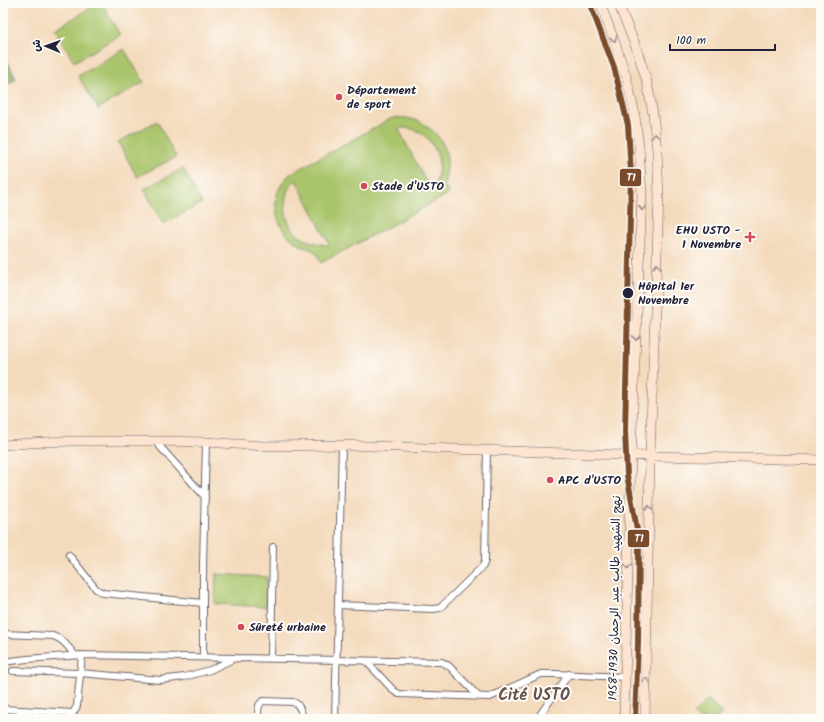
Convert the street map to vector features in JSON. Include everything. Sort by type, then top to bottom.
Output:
[{"type":"main road","name":"نهج الشهيد طالب عبد الرحمان 1930-1958","points":[[600,3],[626,76],[634,110],[640,153],[642,195],[631,455],[624,719]]},
{"type":"main road","points":[[618,3],[636,47],[647,82],[653,114],[657,151],[659,196],[650,456],[645,719]]},
{"type":"main road","points":[[3,445],[44,442],[155,441],[206,442],[263,446],[342,445],[650,456],[821,460]]},
{"type":"street","points":[[155,441],[205,497]]},
{"type":"street","points":[[203,657],[206,442]]},
{"type":"street","points":[[335,719],[342,445]]},
{"type":"street","points":[[338,605],[426,609],[440,608],[483,566],[485,561],[488,450]]},
{"type":"street","points":[[271,658],[273,547]]},
{"type":"street","points":[[68,555],[96,589],[103,593],[203,603]]},
{"type":"street","points":[[3,634],[58,637],[66,643],[75,655]]},
{"type":"street","points":[[3,662],[75,655],[442,662],[449,666],[479,697]]},
{"type":"street","points":[[67,719],[78,706],[82,655]]},
{"type":"street","points":[[13,671],[80,673],[160,680],[172,679],[210,670],[236,657]]},
{"type":"street","points":[[366,661],[394,691],[399,694],[490,697],[541,674],[625,677]]},
{"type":"street","points":[[537,719],[569,674]]},
{"type":"street","points":[[258,719],[258,706],[263,701],[297,703],[304,719]]},
{"type":"street","points":[[3,709],[73,712]]},
{"type":"green space","points":[[99,3],[102,3],[120,35],[74,62],[55,29]]},
{"type":"green space","points":[[124,49],[144,82],[98,109],[78,76]]},
{"type":"green space","points":[[3,52],[16,79],[3,87]]},
{"type":"green space","name":"Stade d'USTO","points":[[392,118],[406,118],[416,120],[426,126],[436,134],[443,144],[447,162],[447,171],[444,184],[449,194],[321,263],[315,252],[303,247],[283,230],[277,217],[276,203],[279,189],[290,174]],"holes":[[[398,128],[410,129],[419,132],[427,138],[435,150],[439,162],[439,168],[436,181],[431,191]],[[296,180],[329,244],[329,245],[308,241],[292,229],[286,215],[285,207],[287,191]]]},
{"type":"green space","points":[[157,121],[176,157],[137,177],[118,142]]},
{"type":"green space","points":[[183,168],[202,203],[163,224],[144,189]]},
{"type":"green space","points":[[216,574],[267,577],[266,607],[215,604]]},
{"type":"green space","points":[[708,699],[722,714],[717,719],[699,719],[693,714]]},
{"type":"transit line","name":"T1","points":[[589,3],[614,67],[628,125],[631,173],[625,431],[627,475],[639,540],[638,644],[635,719]]},
{"type":"place","name":"Département de sport","points":[[339,97]]},
{"type":"place","name":"Stade d'USTO","points":[[364,186]]},
{"type":"place","name":"EHU USTO - 1 Novembre","points":[[750,237]]},
{"type":"place","name":"Hôpital 1er Novembre","points":[[628,293]]},
{"type":"place","name":"APC d'USTO","points":[[550,480]]},
{"type":"place","name":"Sûreté urbaine","points":[[241,627]]},
{"type":"district","name":"Cité USTO","points":[[534,695]]}]
